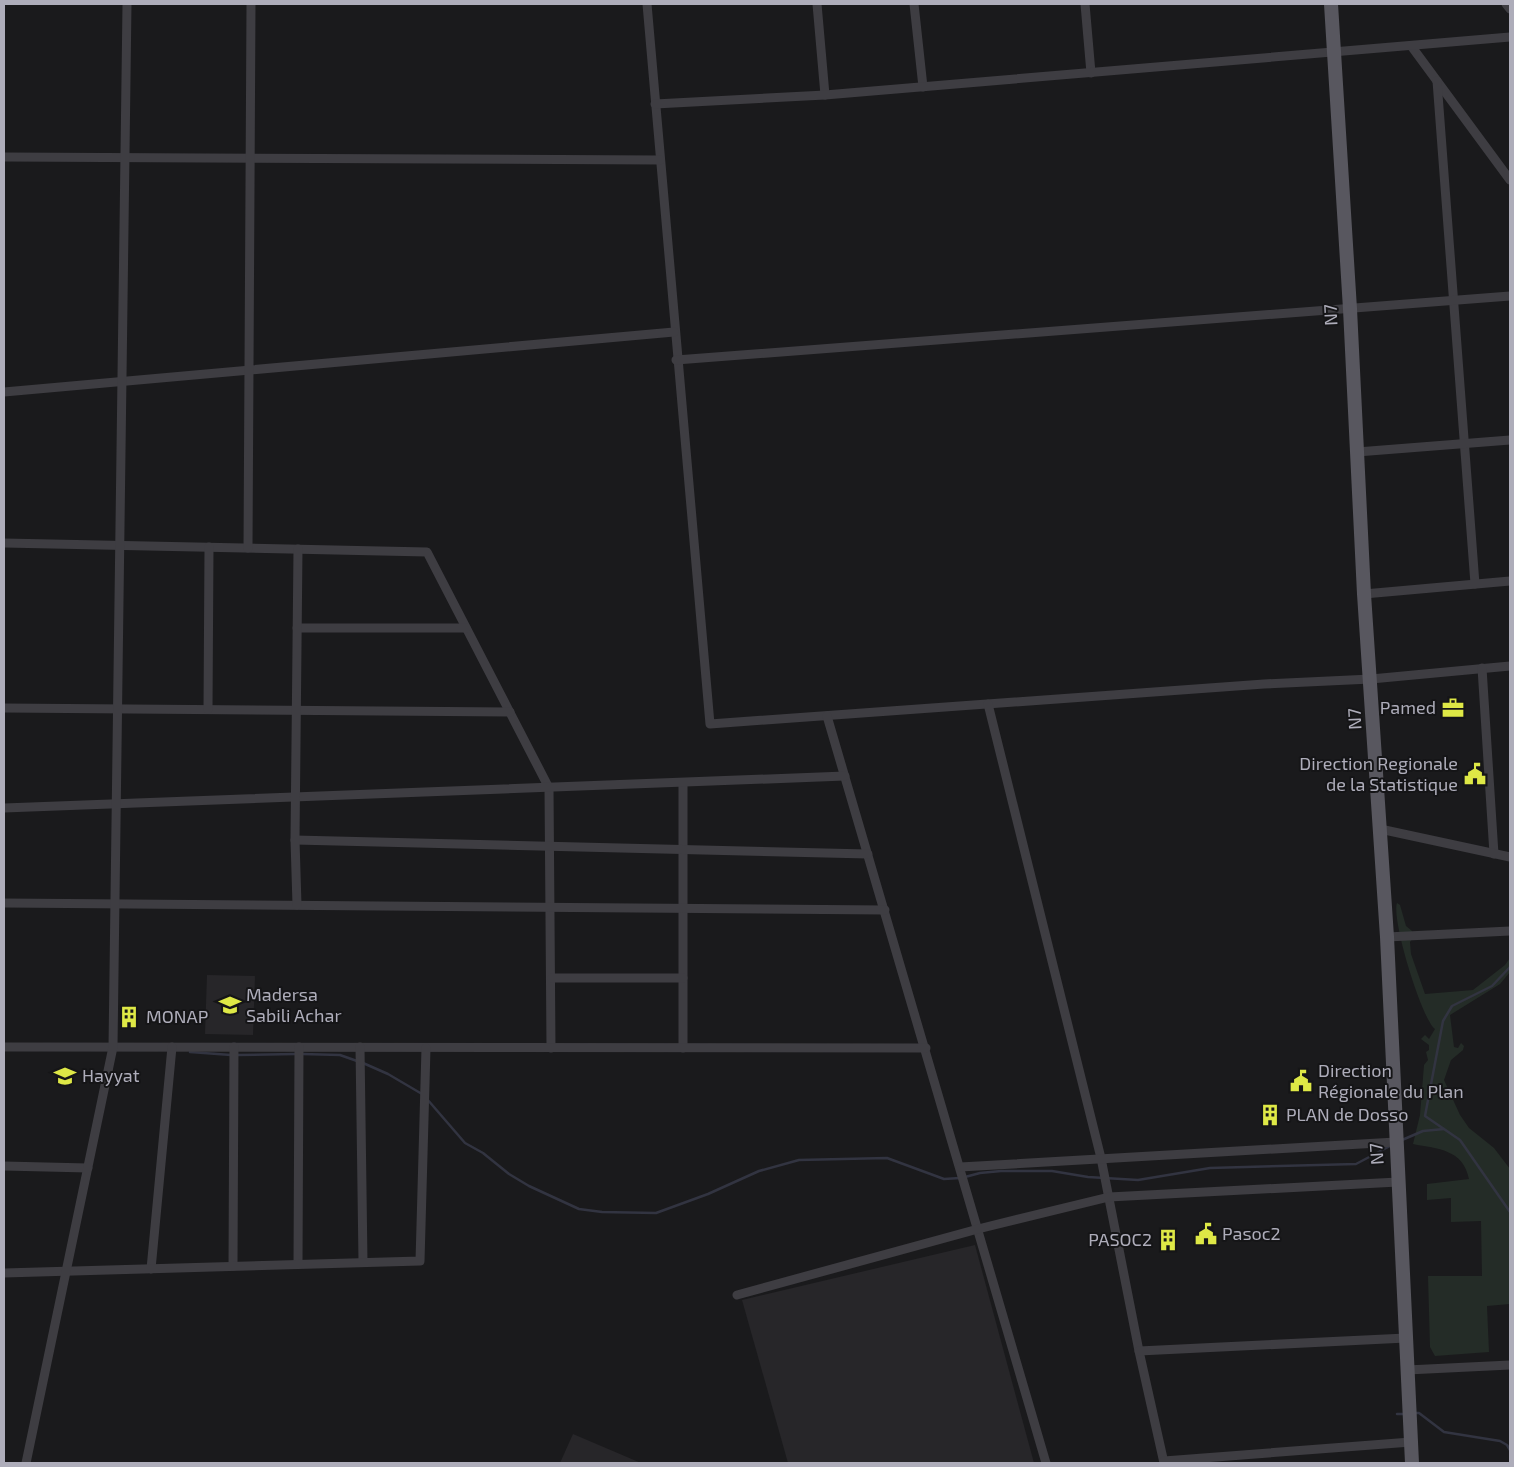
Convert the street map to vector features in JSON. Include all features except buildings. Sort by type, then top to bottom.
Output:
[{"type":"main road","name":"N7","points":[[1330,4],[1350,308],[1364,594],[1387,937],[1412,1463]]},
{"type":"street","points":[[26,1463],[113,1047],[127,4]]},
{"type":"street","points":[[248,548],[251,4]]},
{"type":"street","points":[[647,4],[676,360],[710,724],[1371,679],[1510,666]]},
{"type":"street","points":[[817,4],[825,95]]},
{"type":"street","points":[[914,4],[923,87]]},
{"type":"street","points":[[1085,4],[1092,73]]},
{"type":"street","points":[[1506,4],[1510,10]]},
{"type":"street","points":[[655,104],[825,95],[1510,38]]},
{"type":"street","points":[[1412,47],[1510,180]]},
{"type":"street","points":[[1437,81],[1475,584]]},
{"type":"street","points":[[4,157],[660,160]]},
{"type":"street","points":[[676,360],[1510,296]]},
{"type":"street","points":[[4,392],[674,332]]},
{"type":"street","points":[[1357,452],[1510,440]]},
{"type":"street","points":[[4,543],[427,552],[549,788],[552,978],[551,1048]]},
{"type":"street","points":[[208,709],[209,547]]},
{"type":"street","points":[[297,905],[295,798],[298,549]]},
{"type":"street","points":[[1364,594],[1510,581]]},
{"type":"street","points":[[297,628],[466,628]]},
{"type":"street","points":[[1482,668],[1494,854]]},
{"type":"street","points":[[988,704],[1101,1158],[1139,1352],[1164,1462],[1411,1442]]},
{"type":"street","points":[[4,708],[510,712]]},
{"type":"street","points":[[827,716],[926,1048],[1046,1463]]},
{"type":"street","points":[[4,808],[845,776]]},
{"type":"street","points":[[683,783],[683,1048]]},
{"type":"street","points":[[1380,829],[1510,857]]},
{"type":"street","points":[[295,840],[868,854]]},
{"type":"street","points":[[4,903],[885,910]]},
{"type":"street","points":[[1387,937],[1510,931]]},
{"type":"street","points":[[552,978],[683,978]]},
{"type":"street","points":[[4,1047],[926,1048]]},
{"type":"street","points":[[151,1269],[172,1047]]},
{"type":"street","points":[[232,1266],[234,1047]]},
{"type":"street","points":[[298,1264],[299,1048]]},
{"type":"street","points":[[360,1048],[363,1262]]},
{"type":"street","points":[[4,1272],[420,1261],[426,1048]]},
{"type":"street","points":[[960,1167],[1396,1142]]},
{"type":"street","points":[[4,1166],[88,1168]]},
{"type":"street","points":[[738,1295],[978,1229],[1109,1197],[1398,1182]]},
{"type":"street","points":[[1139,1352],[1406,1338]]},
{"type":"street","points":[[1407,1370],[1510,1365]]},
{"type":"shaded area","points":[[1397,903],[1400,905],[1406,926],[1412,931],[1410,942],[1411,954],[1425,994],[1473,990],[1505,965],[1510,958],[1510,972],[1500,984],[1450,1015],[1454,1047],[1458,1048],[1461,1043],[1464,1046],[1463,1050],[1451,1060],[1444,1080],[1460,1115],[1469,1128],[1494,1148],[1510,1169],[1510,1304],[1487,1306],[1489,1352],[1435,1356],[1430,1347],[1428,1276],[1482,1276],[1481,1221],[1451,1222],[1451,1198],[1427,1200],[1427,1184],[1469,1179],[1466,1169],[1455,1156],[1440,1149],[1413,1144],[1420,1115],[1424,1065],[1428,1060],[1426,1052],[1429,1050],[1429,1045],[1421,1039],[1425,1035],[1429,1039],[1435,1029],[1429,1022],[1409,969],[1396,913]]},
{"type":"shaded area","name":"Madersa Sabili Achar","points":[[207,975],[255,976],[253,1035],[205,1034]]},
{"type":"shaded area","points":[[975,1245],[1034,1463],[788,1463],[742,1300]]},
{"type":"shaded area","points":[[573,1434],[641,1463],[560,1463]]},
{"type":"waterway","points":[[1510,967],[1492,986],[1452,1006],[1443,1021],[1425,1116],[1460,1140],[1510,1212]]},
{"type":"waterway","points":[[190,1052],[231,1055]]},
{"type":"waterway","points":[[237,1055],[296,1054]]},
{"type":"waterway","points":[[302,1054],[340,1055],[357,1061]]},
{"type":"waterway","points":[[363,1063],[388,1074],[422,1094]]},
{"type":"waterway","points":[[427,1099],[465,1143],[483,1153],[509,1174],[529,1186],[579,1209],[602,1212],[656,1213],[708,1194],[759,1171],[799,1160],[887,1158],[944,1179],[960,1178]]},
{"type":"waterway","points":[[1402,1140],[1423,1131],[1444,1129]]},
{"type":"waterway","points":[[965,1177],[1001,1171],[1052,1171],[1088,1177],[1138,1180],[1210,1168],[1356,1164],[1390,1146]]},
{"type":"waterway","points":[[1414,1413],[1419,1413],[1444,1432],[1500,1441],[1507,1445],[1510,1450]]},
{"type":"waterway","points":[[1397,1414],[1406,1414]]},
{"type":"place","name":"Pamed","points":[[1453,708]]},
{"type":"place","name":"Direction Regionale de la Statistique","points":[[1475,774]]},
{"type":"place","name":"Madersa Sabili Achar","points":[[230,1005]]},
{"type":"place","name":"MONAP","points":[[129,1017]]},
{"type":"place","name":"Hayyat","points":[[65,1076]]},
{"type":"place","name":"Direction Régionale du Plan","points":[[1301,1081]]},
{"type":"place","name":"PLAN de Dosso","points":[[1270,1115]]},
{"type":"place","name":"Pasoc2","points":[[1206,1234]]},
{"type":"place","name":"PASOC2","points":[[1168,1240]]}]
